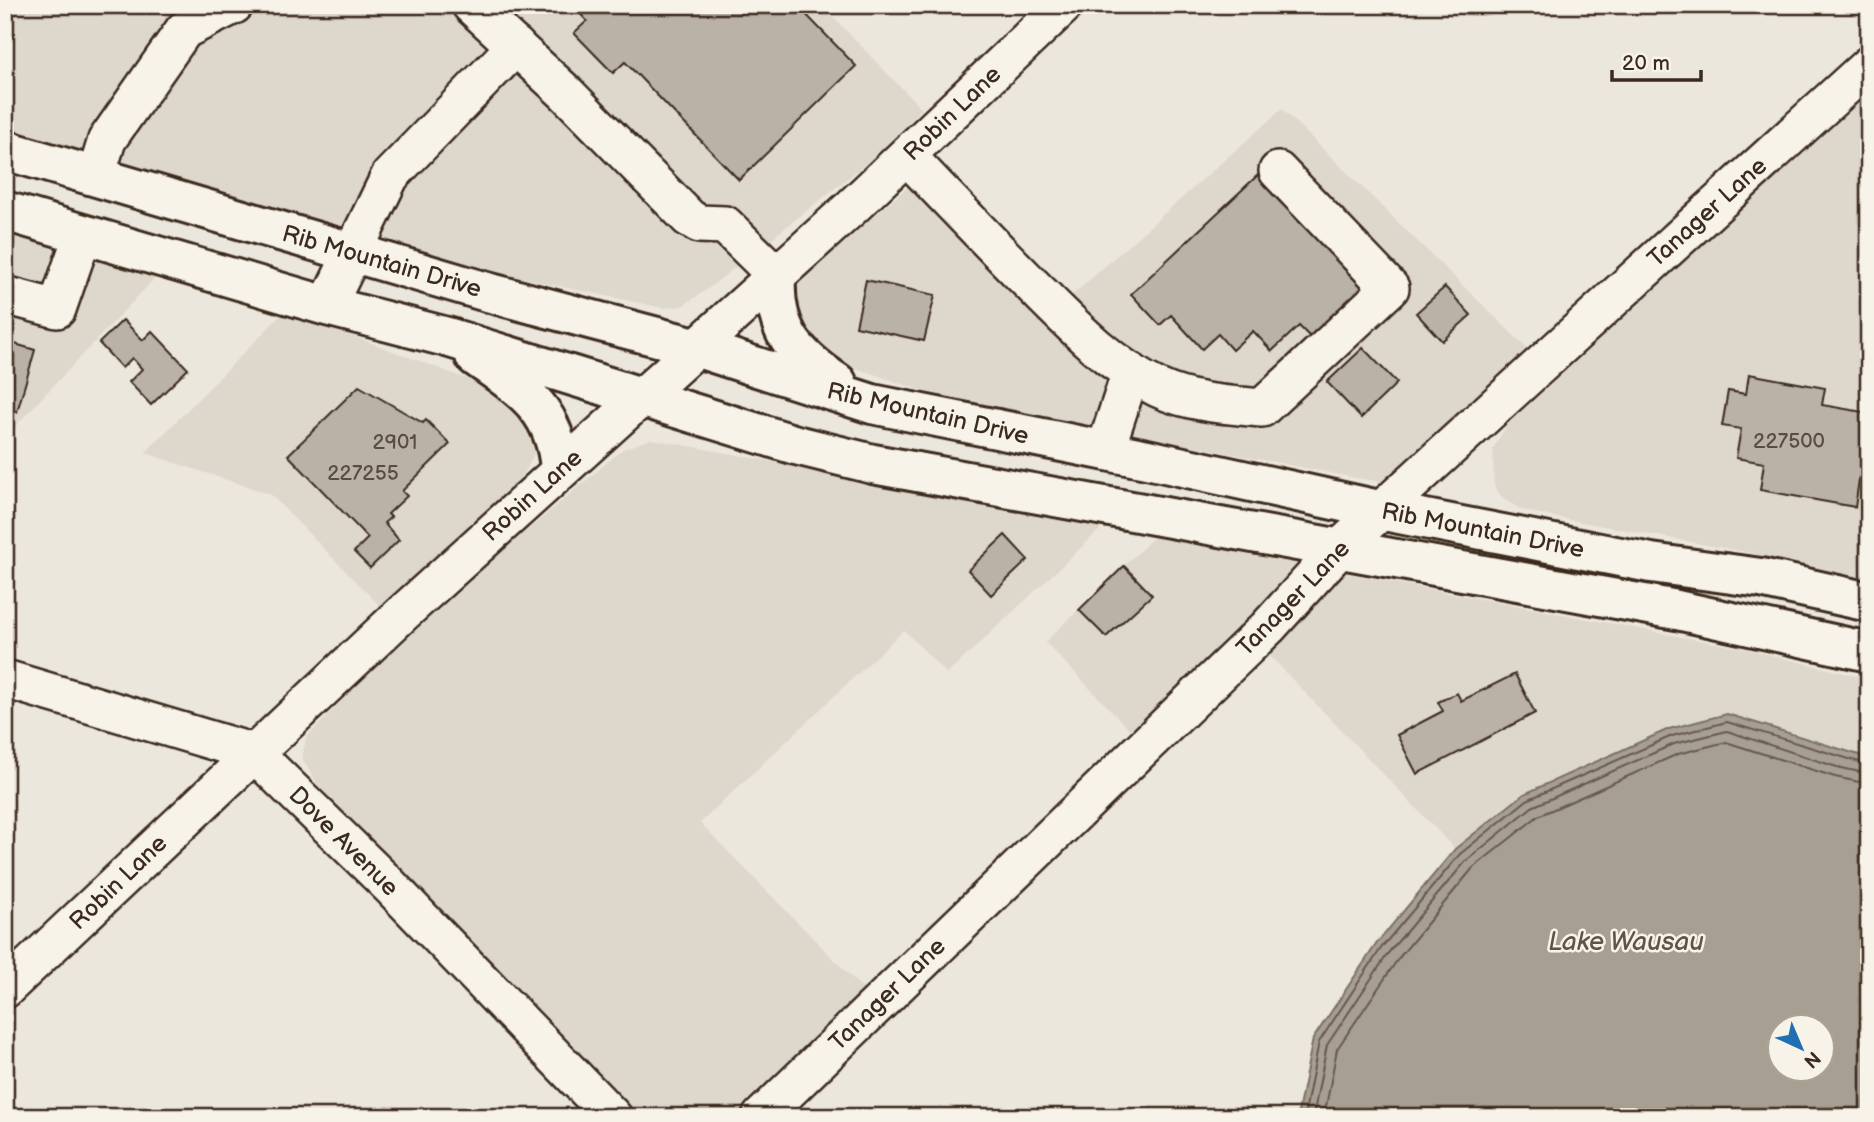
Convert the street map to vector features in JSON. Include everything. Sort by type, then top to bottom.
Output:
[{"type":"main road","name":"Rib Mountain Drive","points":[[5,150],[355,253],[695,347],[872,404],[1379,510],[1651,563],[1761,578],[1869,602]]},
{"type":"main road","name":"Rib Mountain Drive","points":[[5,211],[327,306],[447,337],[640,397],[873,464],[1689,612],[1869,652]]},
{"type":"main road","points":[[776,275],[777,309],[789,340],[815,368],[872,404]]},
{"type":"main road","points":[[447,337],[510,381],[541,409],[557,440],[560,469]]},
{"type":"street","points":[[96,176],[107,140],[184,30],[234,5]]},
{"type":"street","points":[[471,5],[516,46],[689,218],[699,224],[725,225],[776,275]]},
{"type":"street","name":"Robin Lane","points":[[5,989],[254,752],[560,469],[906,156],[1064,5]]},
{"type":"street","points":[[327,306],[355,253],[380,195],[401,162],[516,46]]},
{"type":"street","name":"Tanager Lane","points":[[761,1117],[1268,627],[1339,549],[1379,510],[1869,65]]},
{"type":"street","points":[[906,156],[1055,308],[1131,372],[1158,388],[1199,401],[1262,408],[1390,288],[1278,171]]},
{"type":"street","points":[[5,295],[57,309],[83,234]]},
{"type":"street","points":[[1105,451],[1131,372]]},
{"type":"street","name":"Dove Avenue","points":[[5,679],[254,752],[390,886],[613,1117]]},
{"type":"shaded area","points":[[5,5],[821,5],[922,109],[873,158],[708,289],[682,306],[663,308],[458,265],[5,131]]},
{"type":"shaded area","points":[[1869,93],[1869,579],[1740,551],[1553,517],[1522,510],[1502,498],[1494,486],[1493,449],[1507,425]]},
{"type":"shaded area","points":[[1282,109],[1534,355],[1397,480],[1383,482],[1355,478],[935,395],[832,360],[797,324],[795,291],[799,282],[935,163],[1069,298]]},
{"type":"shaded area","points":[[5,231],[156,277],[5,437]]},
{"type":"shaded area","points":[[282,314],[361,339],[486,386],[526,412],[535,442],[534,454],[524,474],[383,609],[270,494],[145,453]]},
{"type":"shaded area","points":[[651,439],[1106,524],[947,674],[904,630],[700,823],[866,992],[739,1117],[640,1117],[317,784],[302,758],[306,738],[363,679],[496,557],[623,449]]},
{"type":"shaded area","points":[[1154,537],[1746,649],[1869,679],[1869,758],[1669,729],[1524,794],[1455,849],[1245,630],[1134,734],[1045,642]]},
{"type":"water","name":"Lake Wausau","points":[[1727,714],[1869,758],[1869,1117],[1297,1117],[1313,1039],[1377,943],[1455,849],[1524,794],[1669,729]]},
{"type":"building","points":[[572,5],[797,5],[856,66],[739,180],[625,62],[613,73],[574,33],[587,21]]},
{"type":"building","points":[[1258,175],[1364,287],[1310,337],[1299,326],[1272,351],[1253,331],[1232,350],[1218,334],[1202,349],[1171,315],[1160,325],[1131,294]]},
{"type":"building","points":[[866,280],[935,295],[924,341],[856,326]]},
{"type":"building","points":[[1445,287],[1471,315],[1442,341],[1416,313]]},
{"type":"building","points":[[123,320],[143,340],[152,331],[188,369],[151,405],[129,382],[142,369],[132,358],[122,368],[99,343]]},
{"type":"building","points":[[5,341],[35,350],[17,412],[5,408]]},
{"type":"building","points":[[1363,348],[1397,383],[1361,418],[1327,382]]},
{"type":"building","points":[[1749,374],[1825,388],[1822,405],[1869,413],[1855,507],[1760,490],[1764,463],[1736,458],[1741,429],[1722,426],[1728,391],[1746,394]]},
{"type":"building","points":[[359,386],[423,423],[426,420],[450,444],[402,491],[407,496],[388,514],[391,517],[384,523],[399,540],[370,568],[354,552],[368,538],[288,455]]},
{"type":"building","points":[[1005,535],[1028,560],[991,595],[968,570]]},
{"type":"building","points":[[1124,566],[1152,595],[1106,637],[1079,610]]},
{"type":"building","points":[[1515,674],[1535,713],[1417,774],[1397,735],[1443,711],[1438,702],[1457,693],[1461,701]]}]
